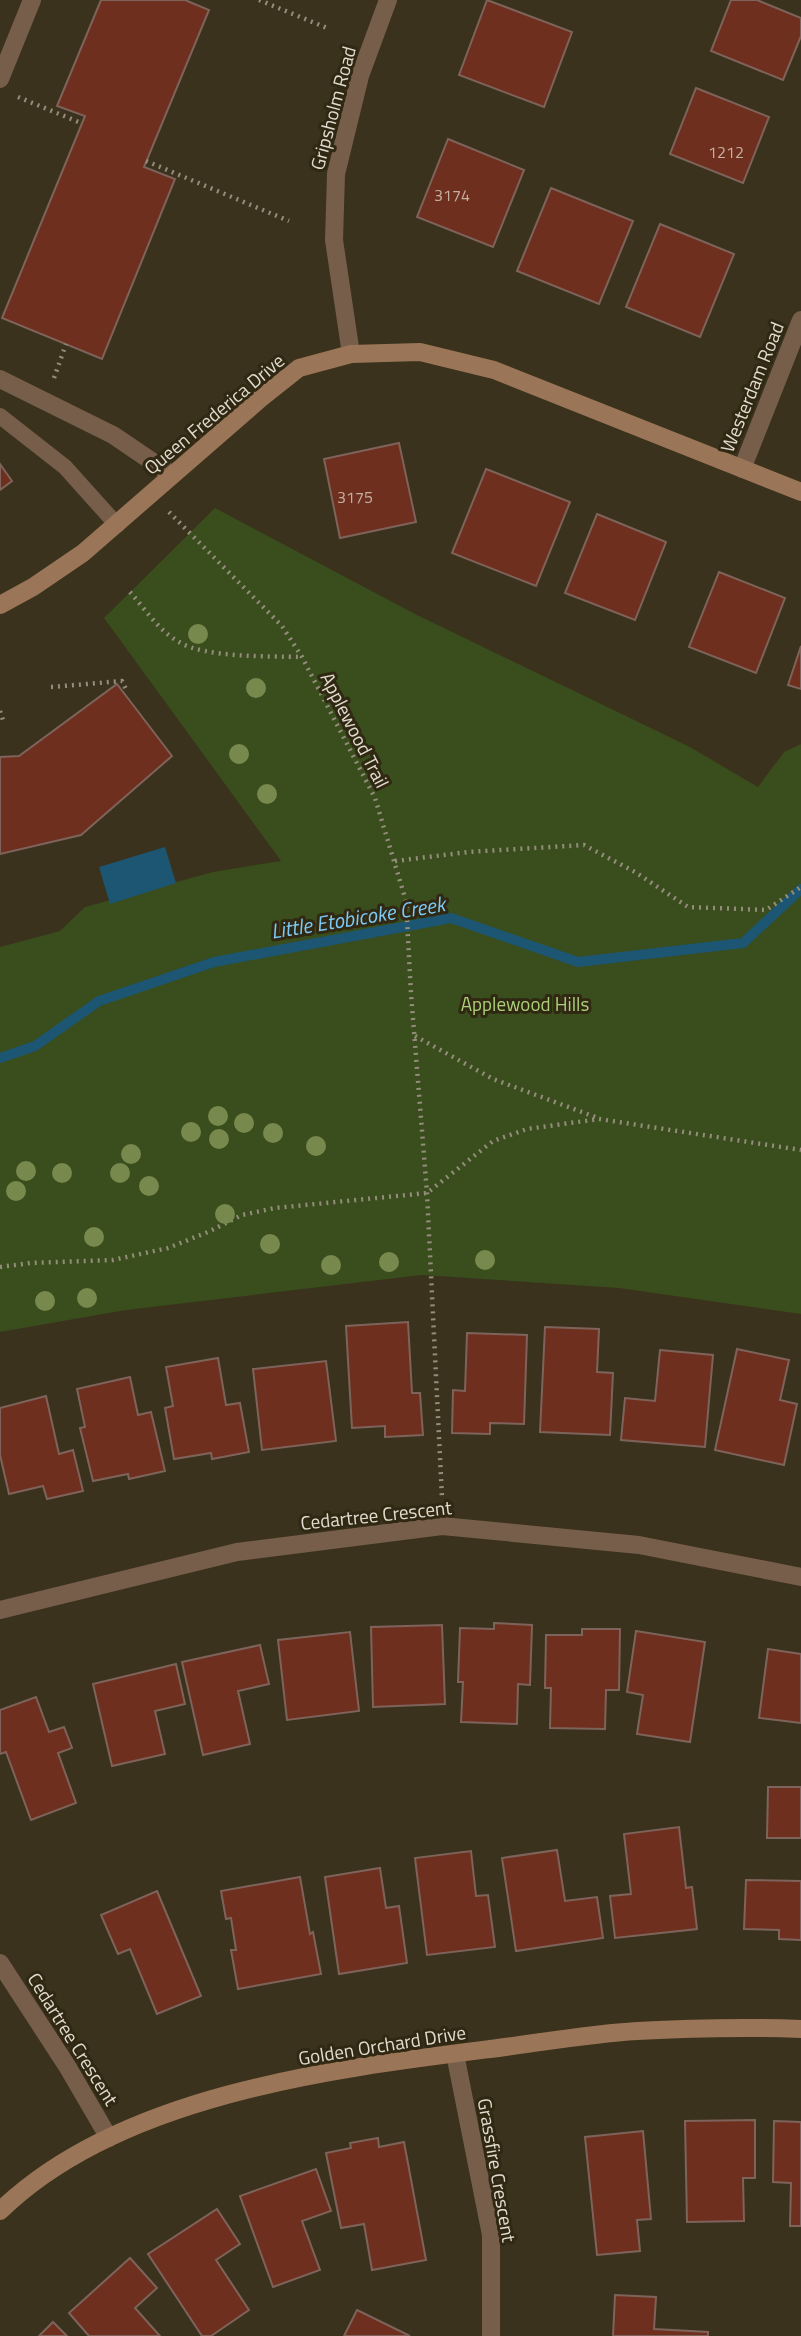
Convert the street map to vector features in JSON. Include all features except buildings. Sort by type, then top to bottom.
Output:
[{"type":"street","points":[[0,79],[32,0]]},
{"type":"street","name":"Gripsholm Road","points":[[351,354],[334,240],[336,174],[360,76],[388,0]]},
{"type":"street","name":"Westerdam Road","points":[[742,469],[801,320]]},
{"type":"street","name":"Queen Frederica Drive","points":[[0,605],[83,554],[299,368],[351,354],[420,352],[494,370],[801,492]]},
{"type":"street","points":[[0,379],[113,435],[172,475]]},
{"type":"street","name":"Cedartree Crescent","points":[[0,1610],[237,1552],[442,1526],[639,1545],[801,1577]]},
{"type":"street","name":"Cedartree Crescent","points":[[0,1963],[67,2066],[109,2138]]},
{"type":"street","name":"Golden Orchard Drive","points":[[0,2211],[21,2191],[109,2138],[151,2119],[219,2097],[327,2072],[635,2031],[743,2027],[801,2029]]},
{"type":"street","name":"Grassfire Crescent","points":[[455,2054],[491,2235],[491,2336]]},
{"type":"lane","points":[[0,416],[65,467],[117,525]]},
{"type":"path","points":[[259,0],[327,28]]},
{"type":"path","points":[[12,94],[82,123]]},
{"type":"path","points":[[146,161],[289,221]]},
{"type":"path","name":"Applewood Trail","points":[[150,495],[282,626],[302,657],[375,798],[407,901],[411,994],[432,1276],[443,1488],[442,1526]]},
{"type":"path","points":[[130,592],[169,635],[180,643],[205,653],[302,657]]},
{"type":"path","points":[[51,687],[122,681],[126,688]]},
{"type":"path","points":[[0,711],[3,720]]},
{"type":"path","points":[[395,861],[468,852],[584,845],[635,872],[688,907],[766,910],[801,887]]},
{"type":"path","points":[[414,1036],[493,1079],[599,1119],[801,1150]]},
{"type":"path","points":[[0,1267],[113,1259],[168,1248],[242,1215],[275,1208],[427,1193],[493,1141],[527,1129],[599,1119]]},
{"type":"green space","name":"Applewood Hills","points":[[215,508],[417,615],[690,747],[758,787],[784,752],[801,744],[801,1314],[619,1288],[422,1275],[126,1310],[0,1332],[0,947],[60,931],[85,907],[213,872],[281,861],[104,618]]},
{"type":"water","points":[[165,847],[176,883],[110,904],[99,867]]},
{"type":"waterway","name":"Little Etobicoke Creek","points":[[0,1058],[35,1046],[99,1001],[214,962],[451,918],[578,962],[743,943],[801,889]]}]
